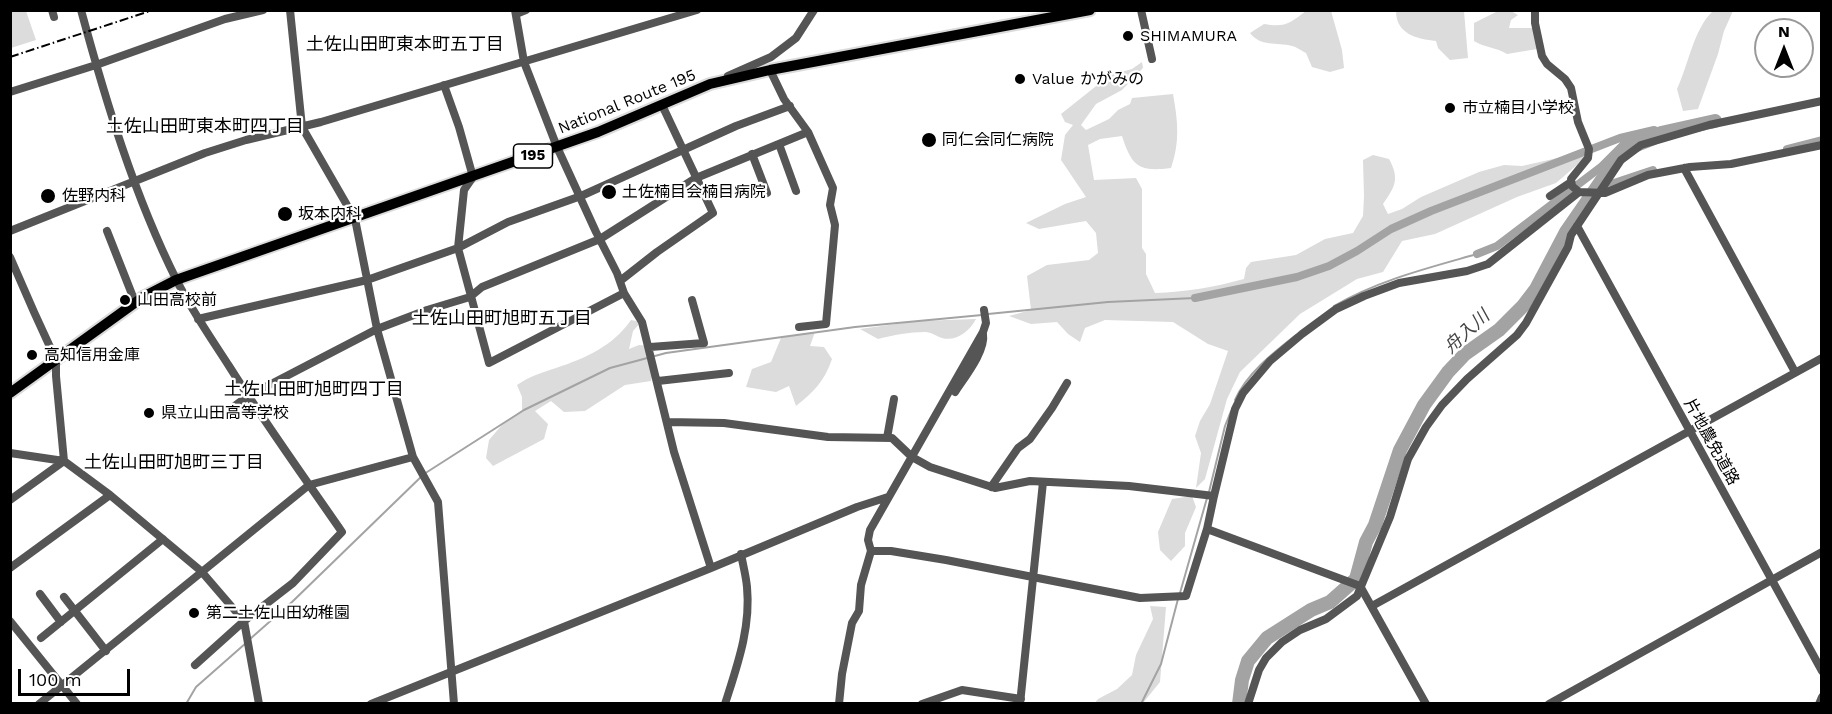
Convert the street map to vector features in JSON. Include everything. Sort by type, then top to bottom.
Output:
[{"type":"highway","name":"National Route 195","points":[[10,393],[135,302],[176,280],[598,132],[710,84],[1054,13],[1090,10]]},
{"type":"street","points":[[81,10],[134,183],[176,280],[198,319],[248,396],[342,532],[293,583],[244,621],[195,665]]},
{"type":"street","points":[[10,92],[96,65],[225,19],[263,10]]},
{"type":"street","points":[[290,10],[302,127],[355,219],[376,329],[413,457],[438,502],[454,704]]},
{"type":"street","points":[[526,10],[515,12],[524,62],[557,147],[624,293],[642,322],[674,452],[711,568]]},
{"type":"street","points":[[10,231],[205,153],[246,140],[302,127],[697,10]]},
{"type":"street","points":[[710,84],[771,57],[796,38],[814,10]]},
{"type":"street","points":[[1141,10],[1152,59]]},
{"type":"street","points":[[1535,10],[1535,24],[1542,56],[1571,88],[1578,122],[1589,152],[1574,175],[1575,188]]},
{"type":"street","points":[[770,70],[784,99],[808,132],[833,188],[830,205],[835,225],[826,324],[799,327]]},
{"type":"street","points":[[444,85],[473,177],[464,190],[458,248],[489,363],[624,293]]},
{"type":"street","points":[[1248,704],[1252,687],[1266,658],[1282,642],[1340,611],[1357,596],[1390,517],[1408,459],[1426,427],[1442,405],[1521,329],[1595,193],[1621,160],[1641,145],[1709,125],[1821,101]]},
{"type":"street","points":[[620,281],[657,252],[714,213],[662,105]]},
{"type":"street","points":[[198,319],[367,280],[458,248],[508,222],[581,196],[683,150],[790,106]]},
{"type":"street","points":[[232,408],[248,396],[376,329],[426,310],[470,297],[482,287],[600,239],[696,178],[808,132]]},
{"type":"street","points":[[779,144],[795,190]]},
{"type":"street","points":[[1550,196],[1575,188],[1605,193],[1648,175],[1684,168],[1731,164],[1821,145]]},
{"type":"street","points":[[752,154],[767,193]]},
{"type":"street","points":[[1684,168],[1795,372]]},
{"type":"street","points":[[871,551],[891,551],[1140,598],[1186,596],[1208,529],[1212,495],[1235,409],[1243,393],[1270,361],[1336,309],[1364,296],[1399,283],[1467,271],[1488,264],[1575,188]]},
{"type":"street","name":"片地農免道路","points":[[1578,226],[1820,669]]},
{"type":"street","points":[[107,231],[135,302]]},
{"type":"street","points":[[10,257],[57,360],[56,376],[64,461]]},
{"type":"street","points":[[650,348],[704,343],[692,300]]},
{"type":"street","points":[[839,704],[852,623],[859,611],[861,585],[871,551],[868,540],[870,530],[983,332],[986,323],[984,310]]},
{"type":"street","points":[[1372,606],[1821,358]]},
{"type":"street","points":[[658,381],[729,373]]},
{"type":"street","points":[[991,487],[1018,448],[1030,439],[1067,383]]},
{"type":"street","points":[[887,438],[894,399]]},
{"type":"street","points":[[667,422],[724,423],[828,437],[892,438],[912,457],[930,467],[995,488],[1030,481],[1129,486],[1212,495]]},
{"type":"street","points":[[10,453],[64,461],[110,495],[201,571],[244,621],[259,704]]},
{"type":"street","points":[[39,704],[309,485],[413,457]]},
{"type":"street","points":[[10,500],[64,461]]},
{"type":"street","points":[[922,704],[962,690],[1021,701],[1043,482]]},
{"type":"street","points":[[10,568],[110,495]]},
{"type":"street","points":[[371,704],[857,507],[888,497]]},
{"type":"street","points":[[1208,529],[1360,586],[1426,704]]},
{"type":"street","points":[[41,638],[163,539]]},
{"type":"street","points":[[1549,704],[1821,552]]},
{"type":"street","points":[[725,704],[742,650],[746,621],[747,589],[741,555]]},
{"type":"street","points":[[40,594],[61,622]]},
{"type":"street","points":[[64,597],[106,651]]},
{"type":"street","points":[[10,621],[77,704]]},
{"type":"street","points":[[1819,704],[1821,697]]},
{"type":"shaded area","points":[[11,10],[26,11],[36,40],[11,48]]},
{"type":"shaded area","points":[[1306,11],[1331,11],[1342,50],[1344,68],[1330,72],[1312,67],[1306,53],[1298,48],[1264,42],[1250,33],[1264,24],[1287,24]]},
{"type":"shaded area","points":[[1396,11],[1464,11],[1468,58],[1450,60],[1438,48],[1436,41],[1409,34],[1400,25]]},
{"type":"shaded area","points":[[1498,11],[1511,11],[1518,15],[1511,20],[1509,28],[1535,28],[1537,49],[1507,54],[1474,41],[1474,23]]},
{"type":"shaded area","points":[[1713,11],[1733,11],[1698,109],[1683,111],[1677,89],[1696,37],[1706,18]]},
{"type":"shaded area","points":[[1142,62],[1143,68],[1122,90],[1096,104],[1081,125],[1086,130],[1109,119],[1118,110],[1130,104],[1132,98],[1173,94],[1177,132],[1176,149],[1171,168],[1151,169],[1138,165],[1129,155],[1122,136],[1100,139],[1088,145],[1094,180],[1136,178],[1142,189],[1142,248],[1146,254],[1146,274],[1155,293],[1200,289],[1244,279],[1246,268],[1251,262],[1296,255],[1325,239],[1353,233],[1363,216],[1363,160],[1373,155],[1389,159],[1394,172],[1395,183],[1383,204],[1388,214],[1479,172],[1504,165],[1522,166],[1562,157],[1584,148],[1584,159],[1556,183],[1517,197],[1435,234],[1402,241],[1383,272],[1357,279],[1300,314],[1240,372],[1227,399],[1205,479],[1196,488],[1201,453],[1195,436],[1200,421],[1210,404],[1228,351],[1208,344],[1173,322],[1105,320],[1085,328],[1080,342],[1068,334],[1057,322],[1031,324],[1009,316],[1031,310],[1027,276],[1047,265],[1089,260],[1098,253],[1096,233],[1086,221],[1039,229],[1026,223],[1065,204],[1086,197],[1061,160],[1065,135],[1073,125],[1065,122],[1061,114],[1110,75],[1132,69]]},
{"type":"shaded area","points":[[976,319],[966,331],[957,337],[947,339],[925,332],[878,339],[860,329],[918,321]]},
{"type":"shaded area","points":[[631,320],[641,322],[633,331],[629,349],[639,345],[651,346],[655,366],[651,381],[625,385],[585,411],[564,412],[551,401],[535,411],[548,424],[544,439],[493,466],[486,458],[489,440],[501,426],[522,410],[522,397],[517,385],[598,350],[616,337]]},
{"type":"shaded area","points":[[815,332],[810,346],[824,347],[832,359],[818,385],[796,406],[789,386],[776,392],[746,387],[752,369],[771,362],[781,338]]},
{"type":"shaded area","points":[[1192,496],[1196,507],[1185,533],[1185,546],[1171,561],[1160,550],[1158,532],[1172,499]]},
{"type":"shaded area","points":[[1150,606],[1166,607],[1160,682],[1143,703],[1095,703],[1117,689],[1132,675],[1136,655],[1153,619]]},
{"type":"waterway","name":"舟入川","points":[[1239,704],[1242,680],[1248,661],[1267,638],[1311,610],[1330,602],[1356,579],[1366,542],[1375,525],[1400,450],[1424,405],[1448,372],[1465,354],[1499,330],[1523,306],[1536,289],[1566,232],[1622,151],[1661,133],[1715,121]]},
{"type":"waterway","points":[[1195,298],[1297,277],[1329,266],[1391,229],[1431,211],[1620,138],[1654,130],[1661,133]]},
{"type":"waterway","points":[[1477,254],[1497,246],[1601,167],[1625,143],[1644,138]]},
{"type":"waterway","points":[[1787,149],[1822,140]]},
{"type":"waterway","points":[[1596,189],[1653,170]]},
{"type":"waterway","points":[[1334,306],[1386,282],[1477,254]]},
{"type":"waterway","points":[[988,314],[1108,302],[1195,298]]},
{"type":"waterway","points":[[250,639],[292,602],[424,474],[524,410],[610,368],[666,353],[855,327],[982,315]]},
{"type":"waterway","points":[[1235,400],[1254,372],[1296,335]]},
{"type":"waterway","points":[[1209,492],[1225,426],[1231,411]]},
{"type":"waterway","points":[[1180,593],[1207,498]]},
{"type":"waterway","points":[[1141,704],[1161,664],[1178,599]]},
{"type":"waterway","points":[[186,704],[196,687],[246,643]]},
{"type":"railway","points":[[10,57],[153,10]]},
{"type":"place","name":"SHIMAMURA","points":[[1128,36]]},
{"type":"place","name":"Value かがみの","points":[[1020,79]]},
{"type":"place","name":"市立楠目小学校","points":[[1450,108]]},
{"type":"place","name":"同仁会同仁病院","points":[[929,140]]},
{"type":"place","name":"土佐楠目会楠目病院","points":[[609,192]]},
{"type":"place","name":"佐野内科","points":[[48,196]]},
{"type":"place","name":"坂本内科","points":[[285,214]]},
{"type":"place","name":"山田高校前","points":[[125,300]]},
{"type":"place","name":"高知信用金庫","points":[[32,355]]},
{"type":"place","name":"県立山田高等学校","points":[[149,413]]},
{"type":"place","name":"第二土佐山田幼稚園","points":[[194,613]]},
{"type":"district","name":"土佐山田町東本町五丁目","points":[[405,45]]},
{"type":"district","name":"土佐山田町東本町四丁目","points":[[205,127]]},
{"type":"district","name":"土佐山田町旭町五丁目","points":[[502,319]]},
{"type":"district","name":"土佐山田町旭町四丁目","points":[[314,390]]},
{"type":"district","name":"土佐山田町旭町三丁目","points":[[174,463]]}]
